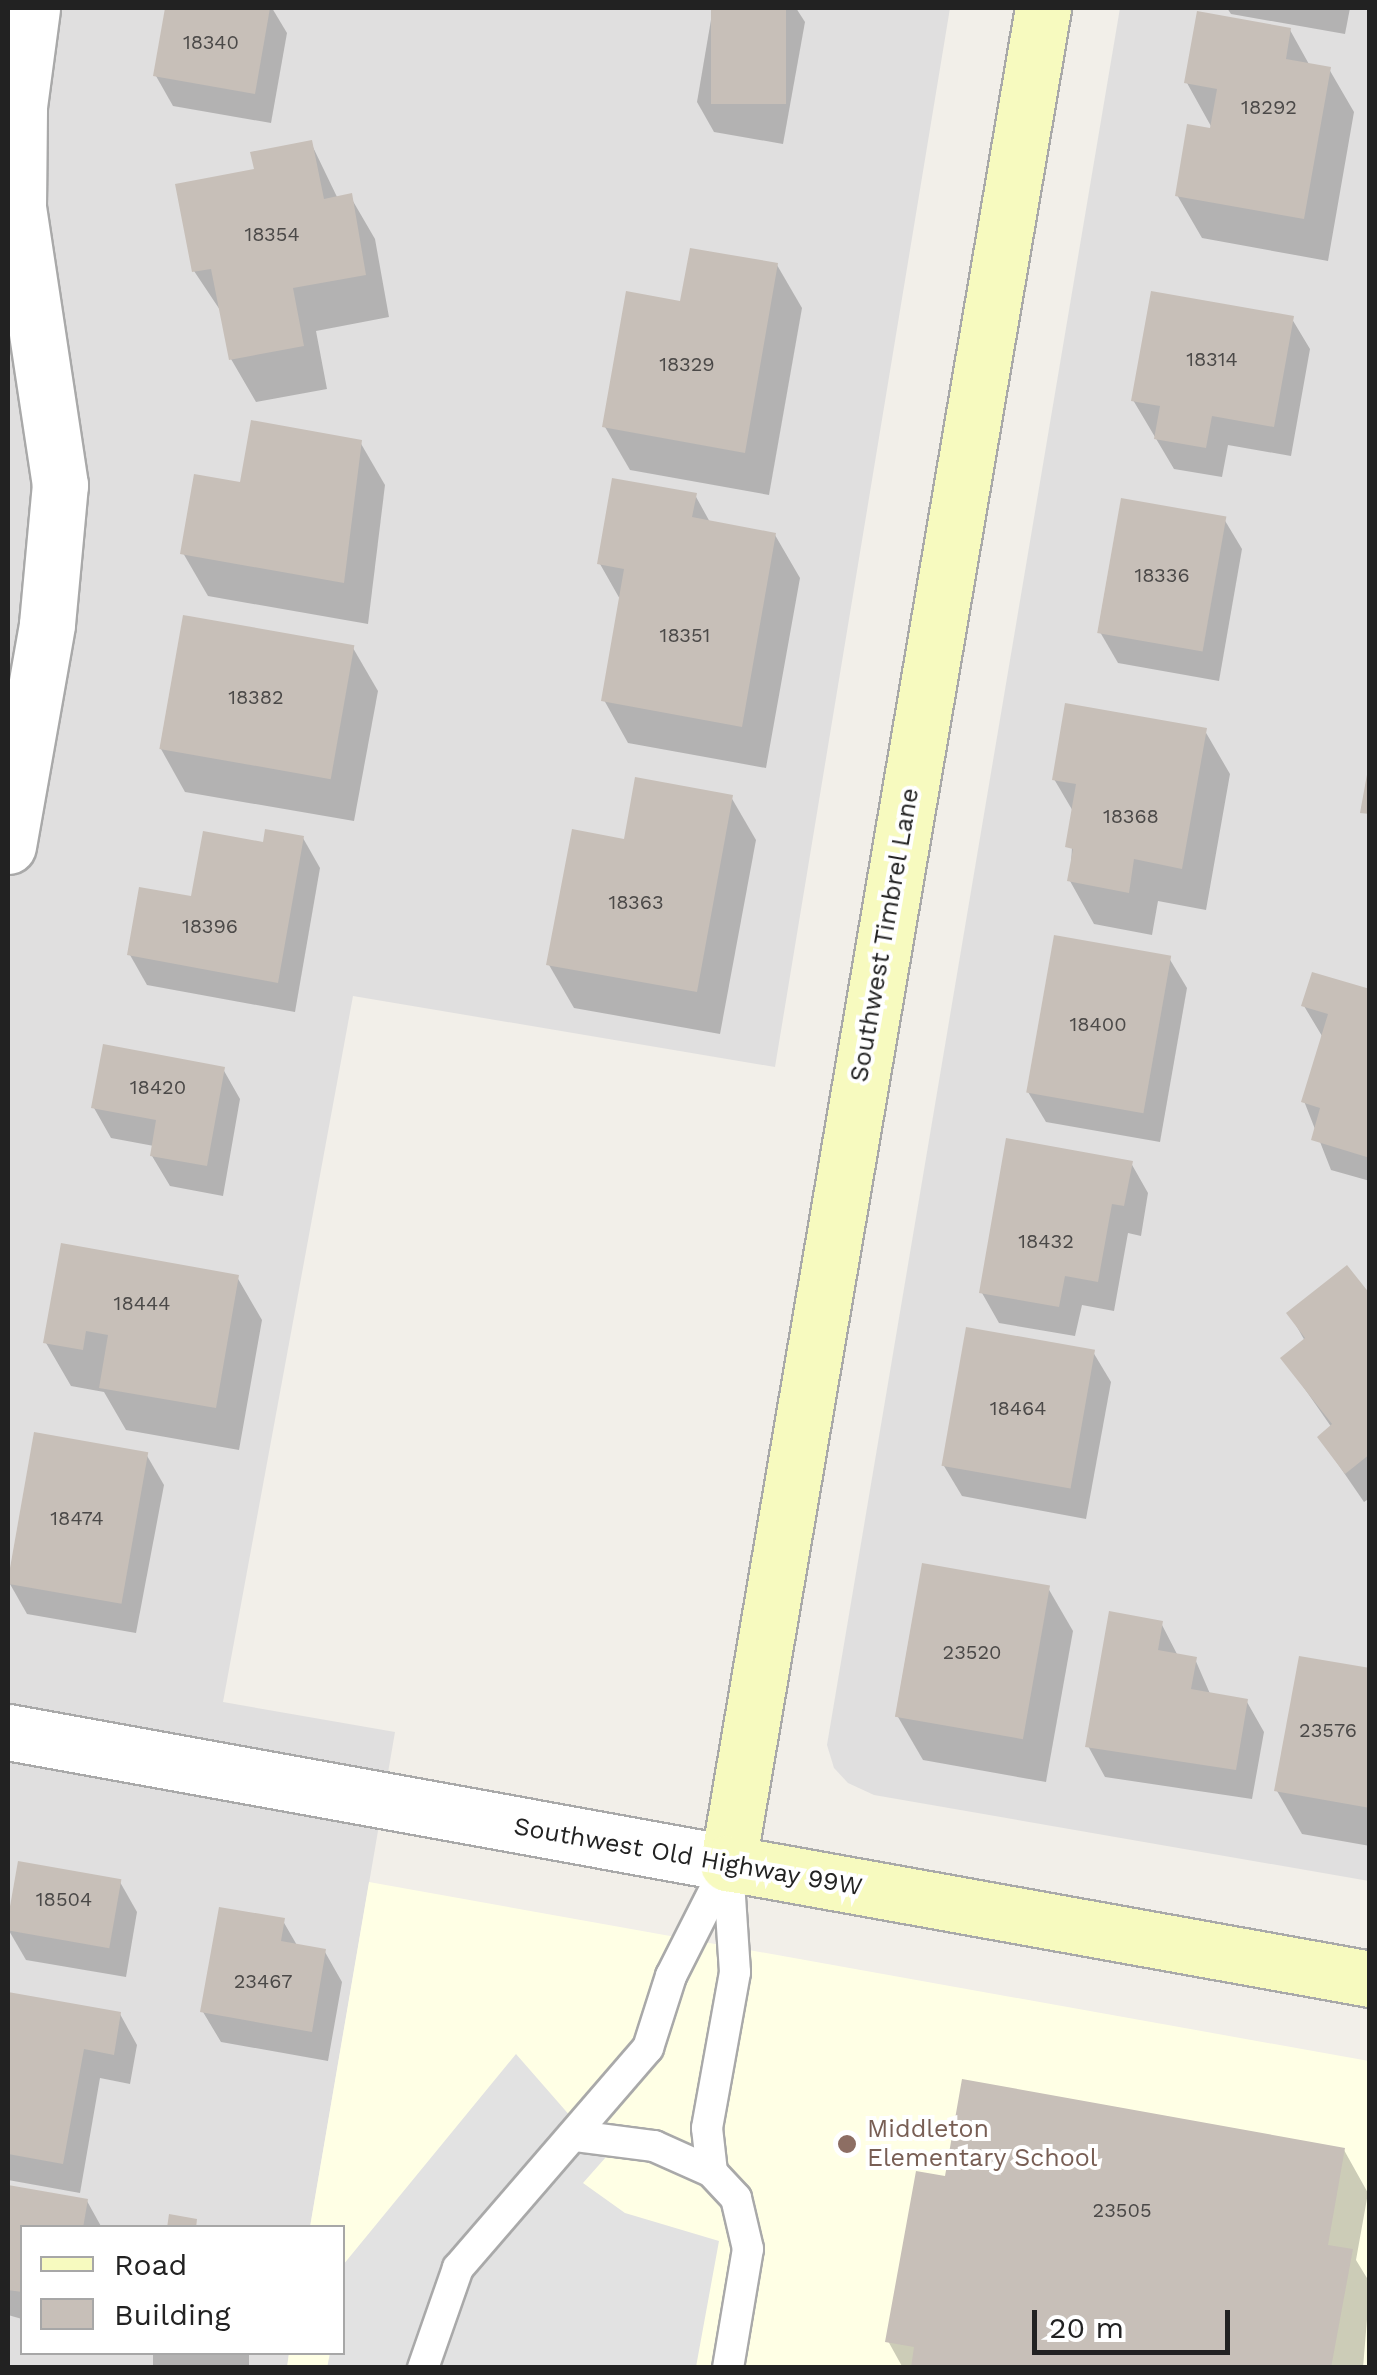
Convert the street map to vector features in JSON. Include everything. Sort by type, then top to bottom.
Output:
[{"type":"street","points":[[8,846],[47,624],[60,484],[18,206],[18,106],[32,8]]},
{"type":"street","name":"Southwest Timbrel Lane","points":[[728,1863],[1043,8]]},
{"type":"street","name":"Southwest Old Highway 99W","points":[[8,1732],[1370,1979]]},
{"type":"lane","points":[[423,2368],[458,2268],[576,2136],[648,2048],[671,1976],[728,1863]]},
{"type":"lane","points":[[712,2172],[707,2128],[736,1972],[728,1863]]},
{"type":"lane","points":[[576,2136],[654,2146],[712,2172],[736,2198],[748,2249],[728,2368]]},
{"type":"shaded area","points":[[8,8],[950,8],[775,1067],[353,996],[223,1702],[395,1732],[310,2225],[20,2225],[20,2355],[289,2355],[287,2367],[8,2368]]},
{"type":"shaded area","points":[[1120,8],[1369,8],[1369,1881],[874,1795],[848,1783],[834,1768],[827,1745]]},
{"type":"shaded area","name":"Middleton Elementary School","points":[[369,1882],[1369,2061],[1369,2367],[287,2368],[289,2355],[345,2355],[345,2225],[310,2225]]},
{"type":"shaded area","points":[[516,2054],[606,2157],[583,2183],[625,2213],[719,2241],[696,2367],[327,2368],[330,2355],[345,2355],[345,2263]]},
{"type":"building","points":[[165,8],[270,8],[255,94],[153,76]]},
{"type":"building","points":[[711,8],[786,8],[786,104],[711,104]]},
{"type":"building","points":[[1197,11],[1291,28],[1286,59],[1331,67],[1304,219],[1175,196],[1187,124],[1210,128],[1217,89],[1184,83]]},
{"type":"building","points":[[312,140],[324,199],[352,193],[366,275],[293,288],[304,346],[229,360],[211,269],[192,272],[175,184],[254,169],[250,152]]},
{"type":"building","points":[[690,248],[778,263],[745,453],[602,427],[626,291],[680,301]]},
{"type":"building","points":[[1151,291],[1294,316],[1274,427],[1212,416],[1206,448],[1154,439],[1160,406],[1131,401]]},
{"type":"building","points":[[251,420],[362,440],[344,583],[180,554],[194,474],[240,482]]},
{"type":"building","points":[[612,478],[697,493],[692,517],[776,533],[742,727],[601,701],[624,569],[597,564]]},
{"type":"building","points":[[1121,498],[1226,517],[1203,651],[1097,633]]},
{"type":"building","points":[[183,615],[354,645],[331,779],[159,749]]},
{"type":"building","points":[[1065,703],[1207,728],[1182,869],[1134,859],[1129,893],[1067,881],[1073,849],[1065,847],[1076,784],[1052,780]]},
{"type":"building","points":[[1370,770],[1370,814],[1360,813]]},
{"type":"building","points":[[635,777],[733,795],[697,992],[546,965],[572,829],[624,839]]},
{"type":"building","points":[[265,829],[304,836],[278,983],[127,955],[139,887],[191,896],[203,831],[263,842]]},
{"type":"building","points":[[1054,935],[1171,956],[1143,1113],[1026,1093]]},
{"type":"building","points":[[1312,972],[1370,989],[1370,1158],[1311,1140],[1320,1108],[1301,1102],[1328,1014],[1301,1006]]},
{"type":"building","points":[[103,1044],[225,1067],[207,1166],[150,1156],[156,1120],[91,1108]]},
{"type":"building","points":[[1006,1138],[1133,1161],[1124,1206],[1112,1204],[1098,1282],[1065,1276],[1059,1307],[979,1293]]},
{"type":"building","points":[[61,1243],[239,1275],[216,1408],[99,1388],[108,1335],[86,1331],[83,1350],[43,1343]]},
{"type":"building","points":[[1347,1265],[1370,1294],[1370,1454],[1345,1474],[1317,1437],[1332,1424],[1280,1358],[1305,1338],[1286,1313]]},
{"type":"building","points":[[966,1327],[1095,1350],[1071,1489],[942,1466]]},
{"type":"building","points":[[34,1432],[148,1452],[121,1604],[8,1584]]},
{"type":"building","points":[[922,1563],[1050,1586],[1023,1739],[895,1717]]},
{"type":"building","points":[[1109,1611],[1163,1621],[1158,1650],[1197,1657],[1191,1689],[1248,1699],[1236,1770],[1085,1747]]},
{"type":"building","points":[[1299,1656],[1370,1668],[1370,1808],[1274,1791]]},
{"type":"building","points":[[18,1861],[121,1879],[109,1948],[8,1930]]},
{"type":"building","points":[[219,1907],[285,1918],[281,1941],[326,1949],[312,2032],[200,2012]]},
{"type":"building","points":[[8,1992],[121,2012],[114,2055],[84,2049],[63,2164],[8,2154]]},
{"type":"building","points":[[962,2079],[1345,2148],[1328,2245],[1353,2249],[1331,2368],[911,2368],[914,2347],[885,2342],[916,2171],[945,2176]]},
{"type":"building","points":[[8,2185],[88,2199],[84,2225],[20,2225],[20,2292],[8,2290]]},
{"type":"building","points":[[169,2214],[197,2219],[196,2225],[167,2225]]},
{"type":"place","name":"Middleton Elementary School","points":[[847,2144]]}]
